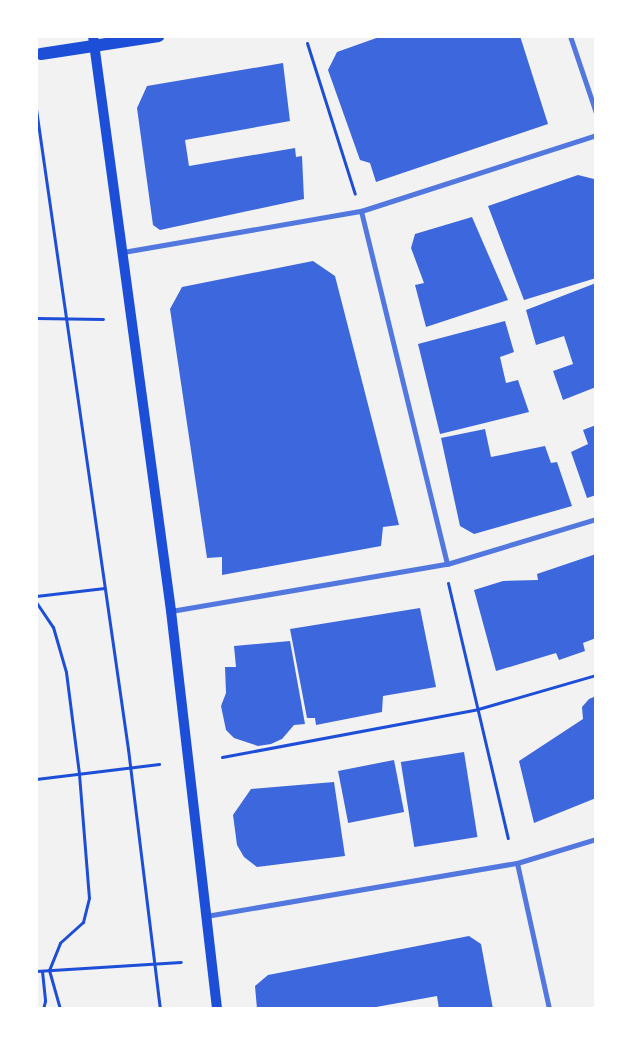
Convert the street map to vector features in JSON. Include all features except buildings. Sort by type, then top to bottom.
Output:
[{"type":"main road","points":[[41,54],[94,42],[159,36]]},
{"type":"main road","points":[[94,42],[171,610],[217,1009]]},
{"type":"street","points":[[570,36],[596,113]]},
{"type":"street","points":[[123,252],[361,211],[596,135]]},
{"type":"street","points":[[361,211],[447,564]]},
{"type":"street","points":[[171,610],[447,564],[596,519]]},
{"type":"street","points":[[206,916],[518,862],[596,839]]},
{"type":"street","points":[[518,862],[549,1009]]},
{"type":"path","points":[[308,43],[354,194]]},
{"type":"path","points":[[36,109],[130,767],[160,1009]]},
{"type":"path","points":[[36,318],[103,319]]},
{"type":"path","points":[[448,582],[508,838]]},
{"type":"path","points":[[36,596],[105,588]]},
{"type":"path","points":[[36,602],[44,611],[60,646],[79,774],[89,898],[83,922],[60,944],[49,970],[60,1009]]},
{"type":"path","points":[[222,756],[478,709],[596,676]]},
{"type":"path","points":[[36,780],[159,764]]},
{"type":"path","points":[[36,971],[181,962]]},
{"type":"path","points":[[42,971],[45,1001],[43,1009]]}]
